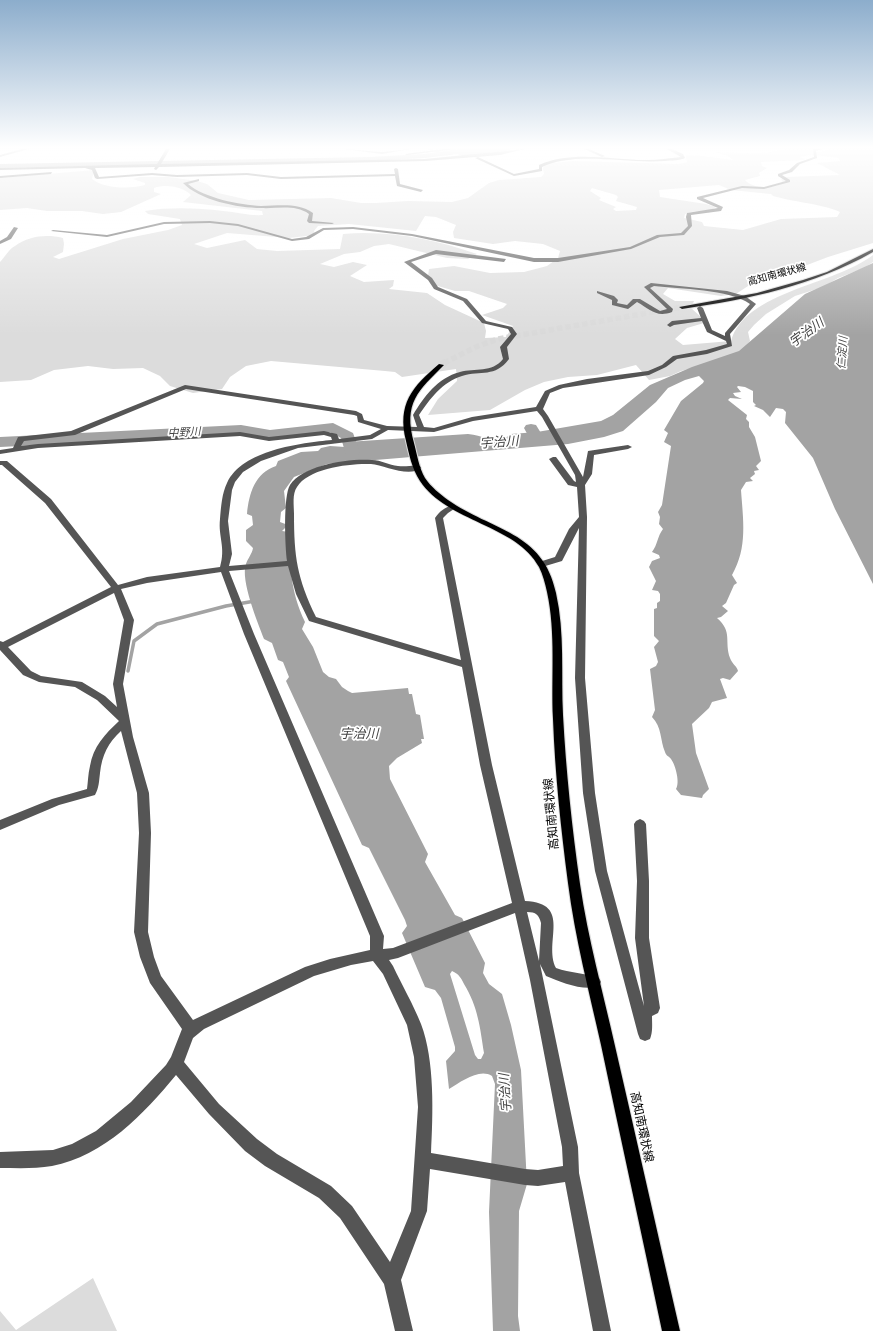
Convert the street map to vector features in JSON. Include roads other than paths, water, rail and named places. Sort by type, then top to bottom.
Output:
[{"type":"main road","name":"高知南環状線","points":[[682,307],[743,297],[798,284],[837,270],[854,262],[873,250]]},
{"type":"main road","name":"高知南環状線","points":[[441,365],[422,382],[411,398],[407,407],[407,431],[416,464],[424,482],[439,498],[511,538],[527,549],[542,564],[549,579],[555,616],[558,718],[568,845],[577,905],[671,1331]]},
{"type":"street","points":[[307,211],[311,214],[309,221],[311,222],[361,223],[424,234],[426,238]]},
{"type":"street","points":[[421,429],[416,415],[427,397],[455,376],[464,372],[485,372],[499,367],[506,360],[502,348],[503,344],[514,334],[510,328],[484,322],[465,300],[436,288],[430,279],[407,262],[436,252],[521,262],[573,258],[631,248],[659,236],[682,234],[690,226],[688,214],[710,211]]},
{"type":"street","points":[[53,231],[107,236],[164,223],[191,222],[238,225],[292,240],[306,238],[323,229],[366,229],[426,238],[534,260]]},
{"type":"street","points":[[0,243],[9,238],[16,228]]},
{"type":"street","points":[[539,409],[544,396],[557,387],[587,380],[649,373],[664,366],[675,357],[719,349],[730,345],[727,334],[753,304],[743,297],[710,290],[649,285],[647,287],[648,289],[670,309],[670,311],[663,313],[652,312],[638,300],[635,300],[628,307],[616,305],[614,304],[615,300],[612,297],[599,292]]},
{"type":"street","points":[[700,308],[709,331],[728,340]]},
{"type":"street","points":[[670,326],[672,323],[704,319]]},
{"type":"street","points":[[16,449],[21,439],[72,433],[185,387],[356,413],[360,415],[360,421],[387,428],[407,431],[421,429],[434,430],[472,419],[539,409]]},
{"type":"street","points":[[539,409],[573,463],[581,485],[583,516],[580,678],[589,793],[601,871],[645,1034],[645,1014],[653,1008],[642,938],[643,881],[640,824]]},
{"type":"street","points":[[387,428],[372,437],[282,450],[258,459],[240,470],[231,482],[228,490],[224,521],[228,554],[226,569],[238,604],[377,936],[376,954],[388,970],[414,1025],[420,1057],[426,1107],[425,1161],[419,1211],[392,1280]]},
{"type":"street","points":[[0,452],[16,449],[240,434],[269,439],[324,433],[334,436],[337,441]]},
{"type":"street","points":[[581,485],[586,481],[590,472],[591,453],[628,447]]},
{"type":"street","points":[[553,459],[572,483],[581,485]]},
{"type":"street","points":[[416,464],[397,468],[380,462],[339,464],[305,475],[294,485],[291,493],[289,563],[300,594],[312,619],[467,665]]},
{"type":"street","points":[[0,463],[4,463],[48,501],[116,588],[129,620],[118,684],[125,722],[143,794],[146,833],[141,932],[147,957],[155,979],[191,1030]]},
{"type":"street","points":[[453,507],[445,511],[439,518],[486,765],[537,980],[570,1147],[571,1173],[602,1331]]},
{"type":"street","points":[[542,564],[559,559],[572,529],[583,516]]},
{"type":"street","points":[[125,722],[101,698],[90,690],[78,684],[39,679],[28,673],[2,645],[116,588],[143,581],[226,569],[289,563]]},
{"type":"street","points":[[0,825],[56,802],[91,792],[93,788],[95,759],[102,745],[125,722]]},
{"type":"street","points":[[0,1160],[39,1159],[60,1156],[83,1148],[106,1134],[139,1105],[176,1064],[181,1045],[191,1030],[274,987],[327,965],[376,954],[394,954],[483,918],[519,906],[530,905],[538,908],[546,914],[548,924],[546,961],[551,972],[566,978],[594,982]]},
{"type":"street","points":[[176,1064],[214,1108],[250,1145],[270,1160],[325,1192],[346,1212],[392,1280],[404,1331]]},
{"type":"street","points":[[425,1161],[525,1177],[538,1178],[571,1173]]},
{"type":"water","points":[[873,263],[873,584],[835,509],[813,458],[785,423],[786,412],[783,409],[776,408],[770,417],[763,410],[754,406],[756,405],[753,402],[753,391],[745,387],[738,386],[737,387],[741,392],[733,393],[735,396],[742,399],[730,398],[728,400],[747,415],[746,419],[749,422],[749,427],[755,437],[761,461],[756,466],[759,470],[754,471],[755,474],[750,478],[753,481],[746,482],[741,490],[743,523],[742,544],[737,565],[732,575],[737,583],[734,585],[726,603],[722,606],[728,611],[721,617],[717,618],[727,632],[728,652],[738,671],[730,680],[723,678],[720,679],[727,698],[712,702],[709,708],[692,724],[696,753],[709,789],[702,798],[681,795],[676,789],[678,783],[677,774],[671,759],[665,753],[658,725],[652,717],[655,710],[650,669],[656,666],[658,662],[654,647],[659,641],[654,636],[654,609],[657,608],[657,603],[660,601],[660,594],[658,591],[652,590],[656,581],[649,567],[652,561],[660,558],[659,555],[652,552],[663,529],[659,524],[660,517],[658,512],[662,505],[671,446],[664,442],[668,433],[664,430],[681,401],[703,383],[704,381],[699,376],[685,380],[668,388],[656,402],[623,431],[604,437],[568,444],[327,464],[294,477],[284,491],[286,508],[281,512],[280,522],[288,525],[282,531],[289,532],[292,578],[296,600],[305,622],[302,629],[313,647],[323,672],[329,677],[336,679],[342,687],[352,693],[408,688],[409,694],[412,694],[416,714],[420,715],[424,739],[421,739],[422,743],[397,758],[389,766],[390,779],[428,854],[425,862],[455,915],[462,918],[485,963],[483,973],[489,984],[502,994],[511,1025],[521,1070],[527,1184],[519,1211],[518,1316],[520,1331],[493,1331],[489,1212],[495,1084],[492,1076],[481,1074],[470,1077],[449,1089],[446,1061],[455,1051],[455,1047],[441,998],[435,990],[425,987],[402,933],[407,926],[405,920],[369,848],[362,845],[286,681],[289,677],[283,662],[278,660],[272,643],[264,639],[250,602],[245,580],[246,564],[253,548],[246,541],[246,530],[253,525],[252,516],[247,514],[249,499],[254,485],[263,474],[276,466],[278,461],[301,452],[318,451],[321,448],[330,446],[345,447],[347,442],[468,434],[496,441],[508,441],[516,439],[504,439],[511,434],[537,432],[601,421],[613,415],[650,385],[692,367],[739,351],[805,294]],"holes":[[[452,971],[462,980],[475,1009],[480,1026],[484,1053],[481,1059],[478,1059],[475,1055],[450,974]]]},
{"type":"waterway","name":"中野川","points":[[0,442],[148,436],[241,430],[270,435],[333,427],[348,436],[352,452]]},
{"type":"waterway","points":[[531,428],[536,438]]},
{"type":"waterway","points":[[128,671],[134,641],[157,624],[226,606],[255,601]]},
{"type":"tunnel","points":[[446,362],[478,346],[498,339],[682,307]]},
{"type":"tunnel","points":[[441,365],[446,362]]},
{"type":"water label","name":"宇治川","points":[[807,333]]},
{"type":"water label","name":"仁淀川","points":[[843,353]]},
{"type":"water label","name":"宇治川","points":[[499,443]]},
{"type":"water label","name":"宇治川","points":[[359,735]]},
{"type":"water label","name":"宇治川","points":[[506,1093]]}]
